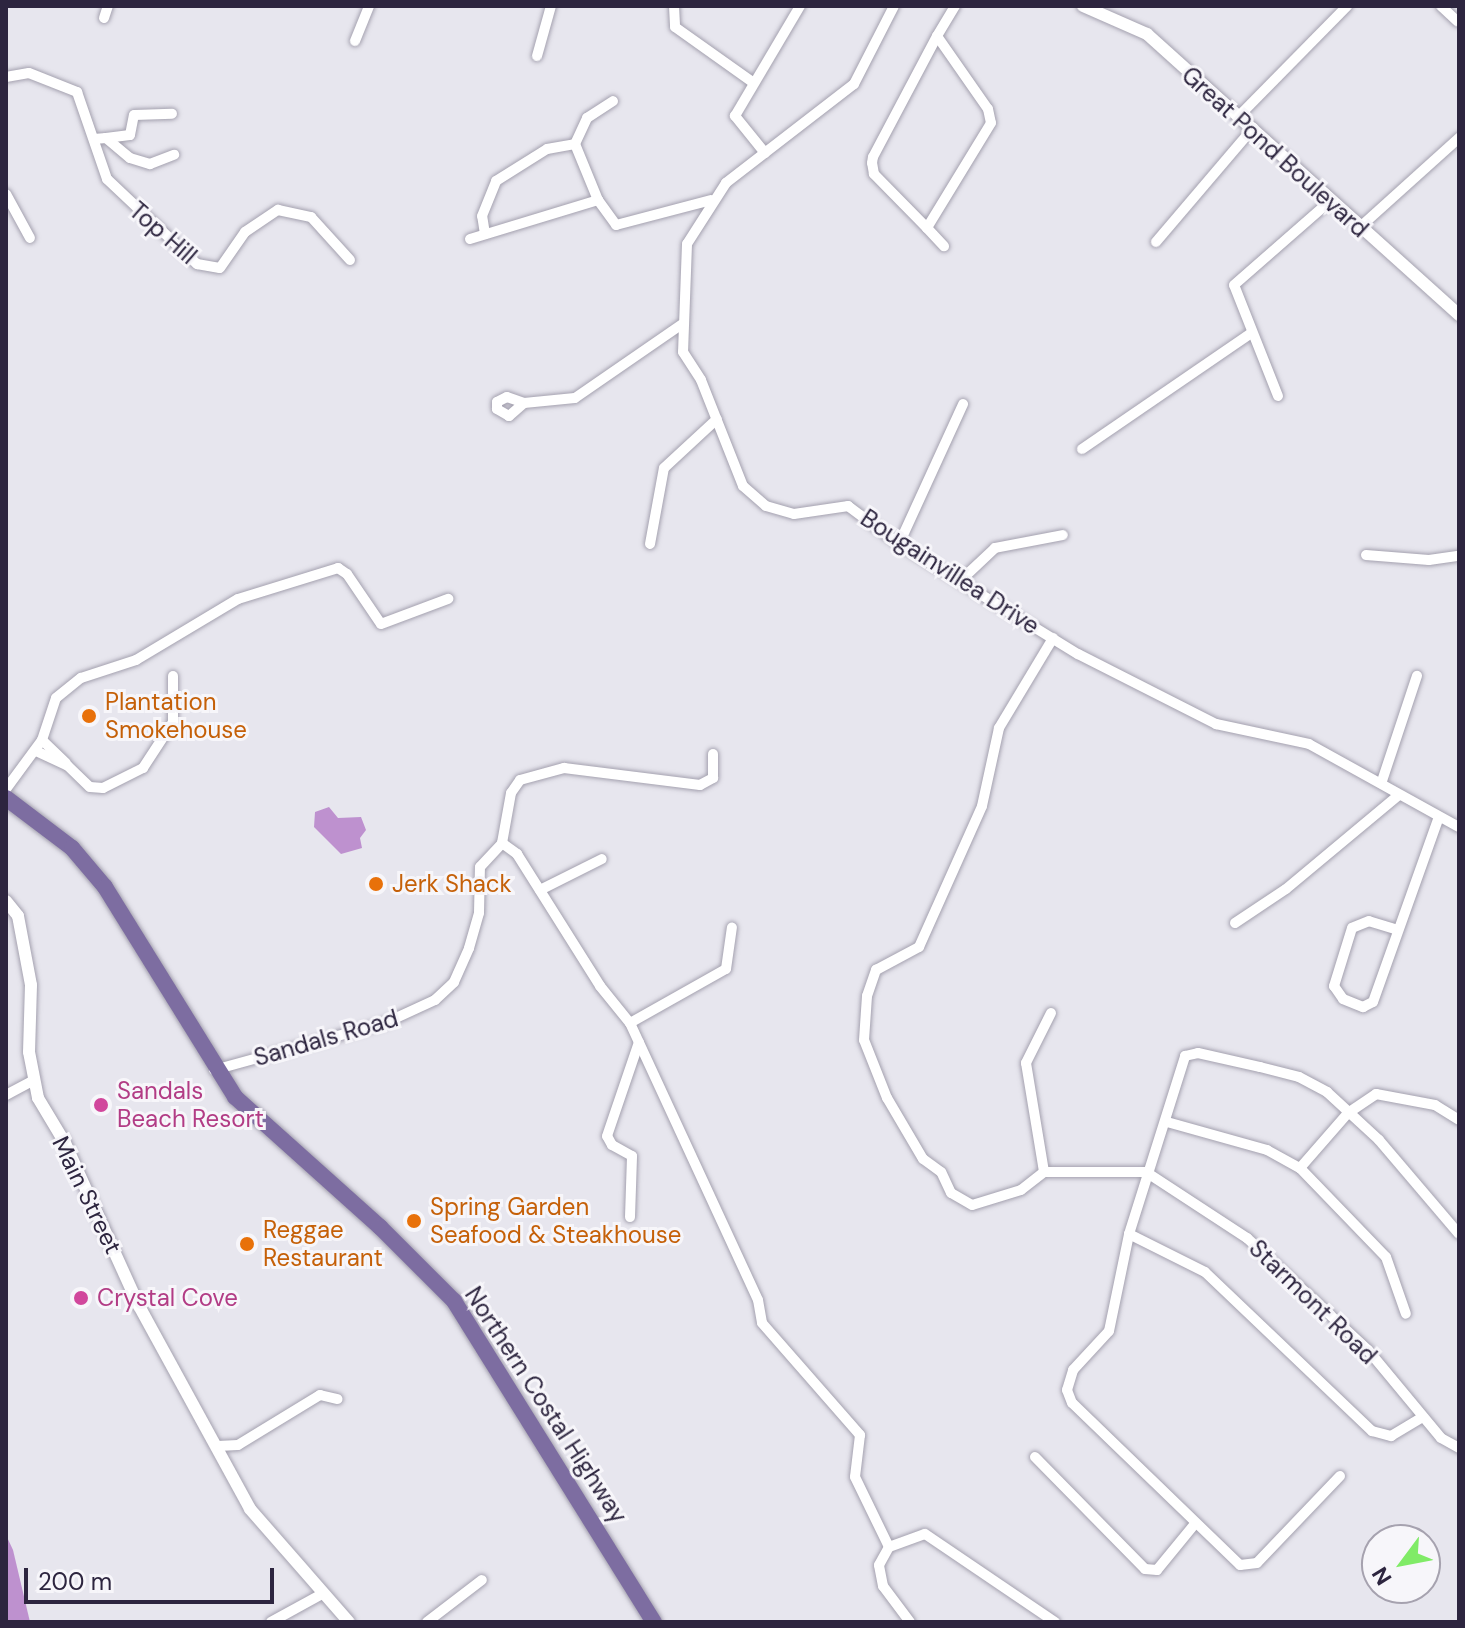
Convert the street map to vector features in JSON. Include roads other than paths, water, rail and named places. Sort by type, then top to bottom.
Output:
[{"type":"main road","name":"Northern Costal Highway","points":[[6,798],[72,848],[105,887],[214,1070],[255,1118],[380,1227],[454,1301],[654,1622]]},
{"type":"street","points":[[104,18],[108,6]]},
{"type":"street","points":[[355,41],[369,6]]},
{"type":"street","points":[[537,56],[551,6]]},
{"type":"street","points":[[674,6],[675,27],[751,81]]},
{"type":"street","points":[[765,153],[735,116],[751,81],[800,6]]},
{"type":"street","name":"Bougainvillea Drive","points":[[894,6],[854,84],[765,153],[711,200],[687,244],[681,325],[683,352],[717,419],[734,471],[766,506],[794,514],[848,506],[899,544],[1053,638],[1216,724],[1309,744],[1382,781],[1438,819],[1459,827]]},
{"type":"street","points":[[944,246],[874,174],[872,163],[955,6]]},
{"type":"street","name":"Great Pond Boulevard","points":[[1083,6],[1143,32],[1459,315]]},
{"type":"street","points":[[1238,117],[1347,6]]},
{"type":"street","points":[[1441,6],[1458,22]]},
{"type":"street","points":[[927,228],[991,123],[988,109],[937,36]]},
{"type":"street","name":"Top Hill","points":[[6,77],[29,73],[77,92],[100,139],[107,179],[118,195],[167,231],[197,264],[220,268],[245,232],[278,210],[311,217],[350,260]]},
{"type":"street","points":[[613,101],[587,118],[575,144],[598,200],[611,222],[621,225],[711,200]]},
{"type":"street","points":[[100,139],[130,135],[134,115],[172,114]]},
{"type":"street","points":[[1156,242],[1253,128]]},
{"type":"street","points":[[1359,228],[1459,138]]},
{"type":"street","points":[[100,139],[130,158],[150,164],[174,155]]},
{"type":"street","points":[[485,234],[482,216],[496,181],[547,149],[575,144]]},
{"type":"street","points":[[6,194],[30,238]]},
{"type":"street","points":[[470,239],[598,200]]},
{"type":"street","points":[[1278,396],[1250,334],[1234,285],[1330,201]]},
{"type":"street","points":[[524,403],[575,398],[681,325]]},
{"type":"street","points":[[1082,449],[1250,334]]},
{"type":"street","points":[[899,544],[963,404]]},
{"type":"street","points":[[650,544],[664,468],[717,419]]},
{"type":"street","points":[[960,581],[995,548],[1063,535]]},
{"type":"street","points":[[1366,555],[1459,556]]},
{"type":"street","points":[[6,789],[36,751],[56,698],[81,678],[136,660],[238,599],[338,568],[347,574],[381,624],[448,599]]},
{"type":"street","points":[[1053,638],[999,728],[982,806],[919,947],[876,970],[864,1017],[864,1040],[887,1098],[923,1159],[941,1172],[951,1193],[972,1205],[1021,1190],[1044,1172],[1118,1170],[1149,1175]]},
{"type":"street","points":[[42,740],[90,787],[103,788],[143,768],[173,722],[173,676]]},
{"type":"street","points":[[1382,781],[1417,676]]},
{"type":"street","points":[[36,751],[68,766]]},
{"type":"street","points":[[713,754],[713,778],[700,785],[564,768],[520,780],[511,793],[502,843],[517,854],[600,986],[630,1023],[758,1300],[762,1323],[860,1435],[855,1477],[889,1547]]},
{"type":"street","points":[[1235,923],[1286,889],[1399,795]]},
{"type":"street","points":[[1398,930],[1369,921],[1352,928],[1335,980],[1343,999],[1363,1007],[1373,1002],[1438,819]]},
{"type":"street","name":"Sandals Road","points":[[214,1070],[385,1023],[435,1000],[454,982],[469,948],[479,913],[480,867],[502,843]]},
{"type":"street","points":[[540,890],[602,859]]},
{"type":"street","name":"Main Street","points":[[6,901],[18,916],[31,985],[32,1081],[139,1306],[263,1528],[349,1622]]},
{"type":"street","points":[[630,1023],[726,969],[732,927]]},
{"type":"street","points":[[1044,1172],[1026,1063],[1051,1013]]},
{"type":"street","points":[[630,1217],[632,1156],[612,1145],[607,1136],[639,1042]]},
{"type":"street","points":[[1340,1476],[1248,1567],[1194,1525],[1072,1403],[1067,1390],[1073,1370],[1109,1331],[1129,1234],[1188,1053],[1299,1077],[1327,1092],[1379,1140],[1459,1234]]},
{"type":"street","points":[[6,1095],[32,1081]]},
{"type":"street","points":[[1300,1168],[1348,1113],[1376,1094],[1395,1094],[1435,1105],[1459,1120]]},
{"type":"street","points":[[1167,1122],[1267,1150],[1300,1168],[1386,1257],[1406,1314]]},
{"type":"street","name":"Starmont Road","points":[[1149,1175],[1247,1238],[1368,1350],[1441,1438],[1459,1448]]},
{"type":"street","points":[[1129,1234],[1205,1272],[1306,1363],[1372,1431],[1391,1436],[1423,1417]]},
{"type":"street","points":[[218,1446],[238,1445],[320,1395],[338,1399]]},
{"type":"street","points":[[1035,1457],[1145,1569],[1157,1570],[1194,1525]]},
{"type":"street","points":[[910,1622],[883,1586],[879,1565],[889,1547],[925,1534],[1055,1622]]},
{"type":"street","points":[[427,1622],[462,1600],[482,1580]]},
{"type":"street","points":[[271,1622],[324,1593]]},
{"type":"place","name":"Plantation Smokehouse","points":[[89,716]]},
{"type":"place","name":"Jerk Shack","points":[[376,884]]},
{"type":"place","name":"Sandals Beach Resort","points":[[101,1105]]},
{"type":"place","name":"Spring Garden Seafood & Steakhouse","points":[[414,1221]]},
{"type":"place","name":"Reggae Restaurant","points":[[247,1244]]},
{"type":"place","name":"Crystal Cove","points":[[81,1298]]}]
